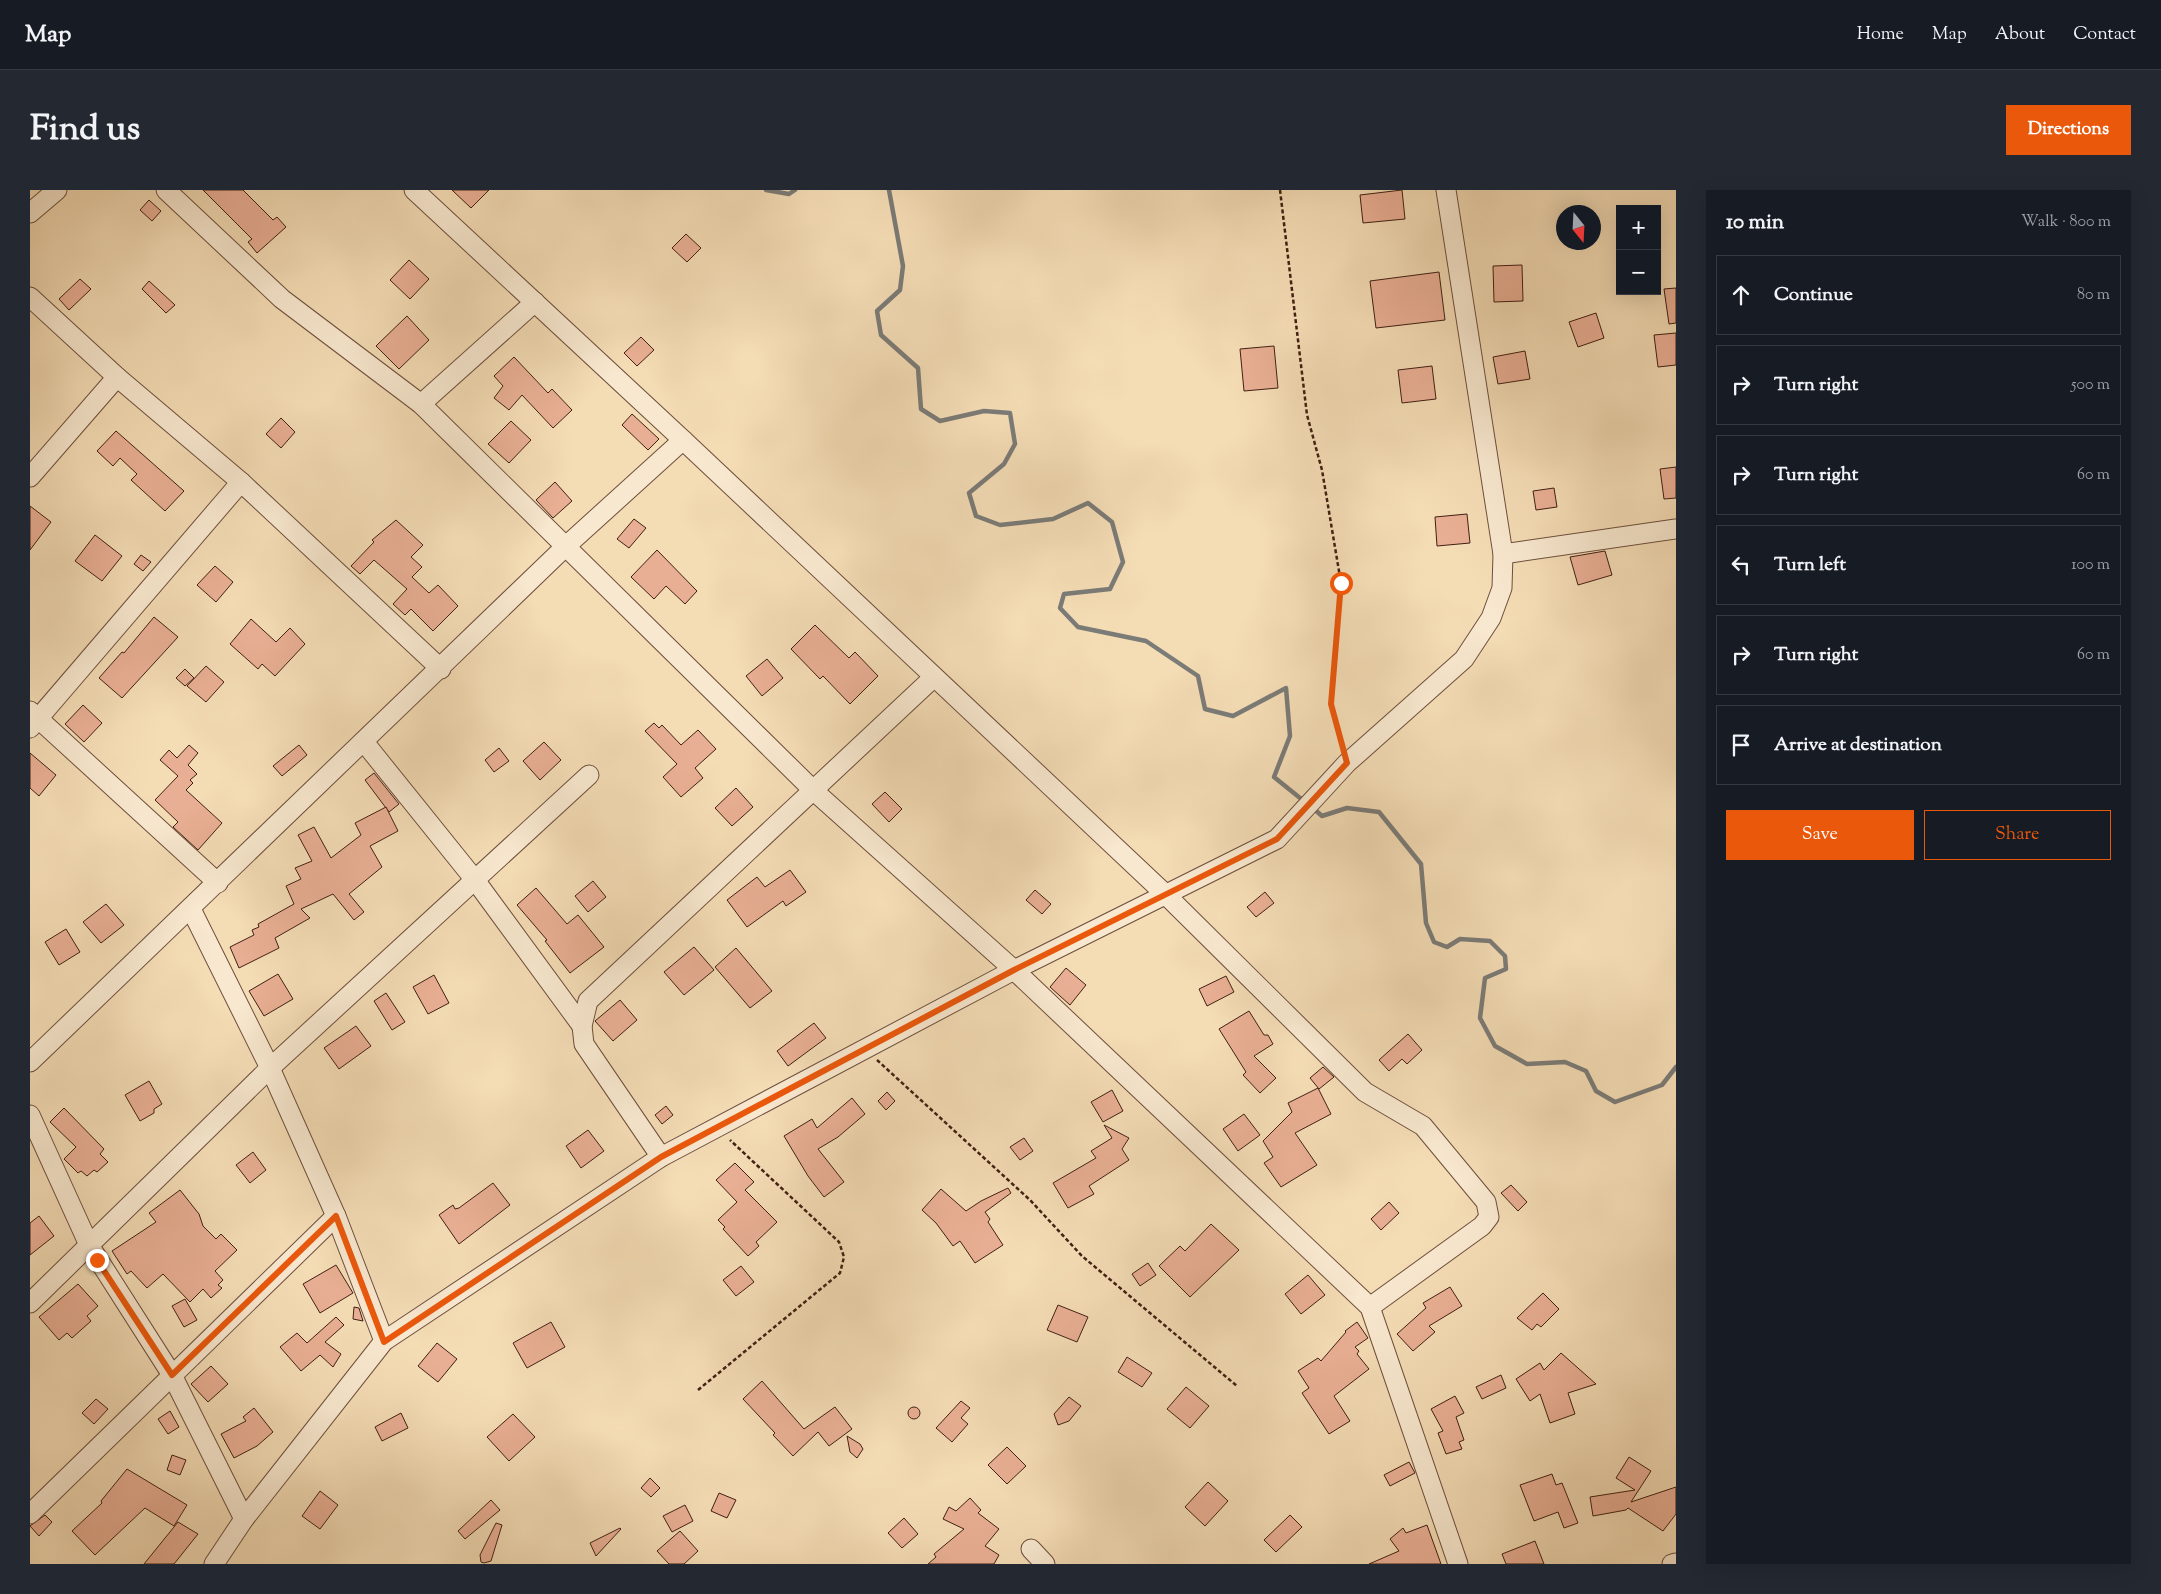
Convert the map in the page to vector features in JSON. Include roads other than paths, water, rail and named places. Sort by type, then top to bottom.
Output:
[{"type":"street","points":[[30,213],[56,190]]},
{"type":"street","points":[[166,190],[282,299],[421,404],[565,548],[814,791],[1014,970],[1370,1308],[1458,1564]]},
{"type":"street","points":[[414,190],[683,440],[1164,894],[1365,1092],[1423,1126],[1486,1202],[1490,1217],[1482,1226],[1370,1308]]},
{"type":"street","points":[[214,1564],[244,1519],[384,1342],[661,1157],[1014,970],[1277,839],[1347,763],[1464,659],[1492,618],[1502,588],[1502,554],[1446,190]]},
{"type":"street","points":[[30,297],[117,377],[241,482],[441,669]]},
{"type":"street","points":[[421,404],[535,302]]},
{"type":"street","points":[[30,477],[117,377]]},
{"type":"street","points":[[30,1062],[565,548],[683,440]]},
{"type":"street","points":[[218,883],[33,719],[241,482]]},
{"type":"street","points":[[1502,554],[1676,529]]},
{"type":"street","points":[[661,1157],[584,1044],[582,1026],[588,1001],[934,677]]},
{"type":"street","points":[[364,742],[475,880],[582,1026]]},
{"type":"street","points":[[30,1303],[270,1068],[589,775]]},
{"type":"street","points":[[190,909],[270,1068],[336,1216],[384,1342]]},
{"type":"street","points":[[30,1115],[89,1245],[172,1375],[244,1519]]},
{"type":"street","points":[[30,1514],[336,1216]]},
{"type":"street","points":[[1031,1549],[1045,1564]]},
{"type":"street","points":[[1672,1564],[1676,1563]]},
{"type":"waterway","points":[[766,190],[789,194],[795,190]]},
{"type":"waterway","points":[[889,190],[903,266],[900,290],[877,311],[881,335],[918,368],[921,409],[940,421],[984,411],[1010,413],[1015,444],[1004,464],[969,493],[976,516],[1000,525],[1053,519],[1088,503],[1112,522],[1123,562],[1110,589],[1064,594],[1060,608],[1078,627],[1146,641],[1198,676],[1205,709],[1233,716],[1286,688],[1290,736],[1274,777],[1305,802]]},
{"type":"waterway","points":[[1313,808],[1322,816],[1347,808],[1379,812],[1421,864],[1426,923],[1434,942],[1447,947],[1460,939],[1490,941],[1505,956],[1506,969],[1485,978],[1480,1018],[1495,1046],[1527,1064],[1565,1062],[1586,1071],[1596,1091],[1615,1102],[1662,1085],[1676,1067]]}]
